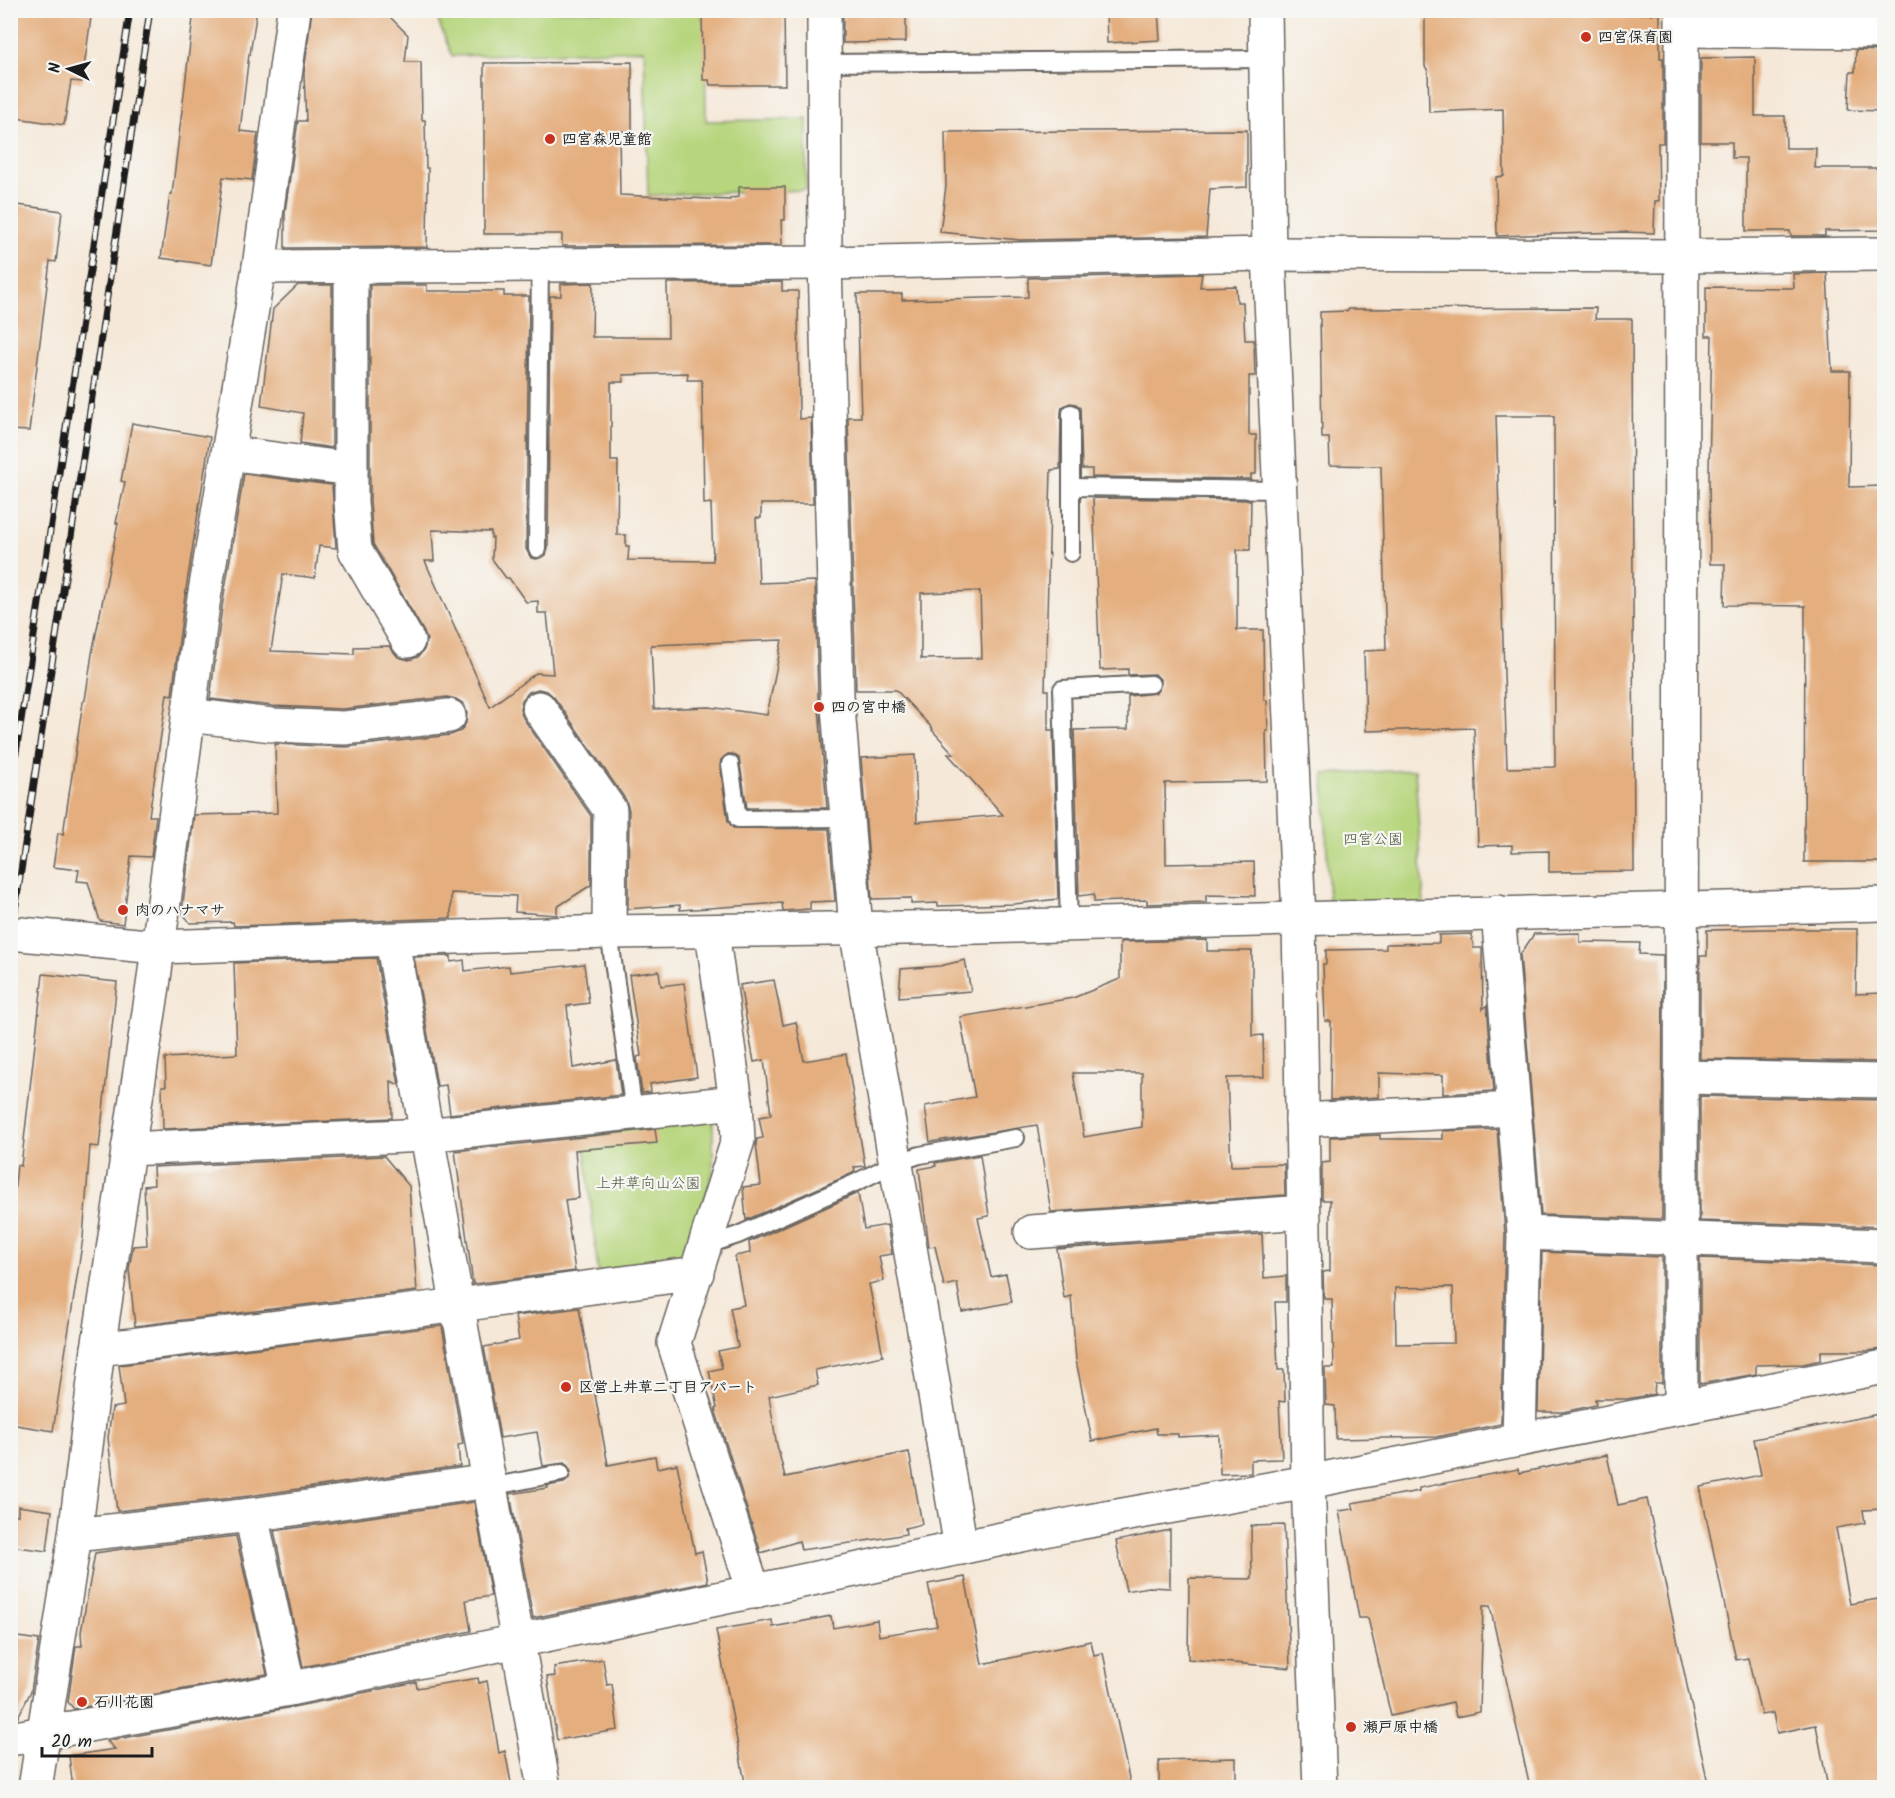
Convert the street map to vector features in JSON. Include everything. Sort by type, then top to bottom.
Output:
[{"type":"street","points":[[35,1788],[75,1535],[98,1349],[158,947],[203,604],[259,267],[294,10]]},
{"type":"street","points":[[824,10],[825,263],[837,695],[856,929],[960,1548]]},
{"type":"street","points":[[1265,10],[1269,254],[1299,918],[1308,1482],[1320,1788]]},
{"type":"street","points":[[1681,1408],[1682,20],[1884,32]]},
{"type":"street","points":[[259,267],[825,263],[1269,254],[1682,256],[1884,254]]},
{"type":"street","points":[[351,266],[351,502],[355,550],[408,641]]},
{"type":"street","points":[[228,453],[351,469]]},
{"type":"street","points":[[539,708],[610,810],[609,932]]},
{"type":"street","points":[[188,715],[272,725],[344,728],[449,716]]},
{"type":"street","points":[[10,933],[158,947],[609,932],[856,929],[1884,903]]},
{"type":"street","points":[[1498,912],[1524,1233],[1519,1440]]},
{"type":"street","points":[[712,932],[736,1102],[738,1140],[674,1342],[753,1592]]},
{"type":"street","points":[[392,940],[544,1788]]},
{"type":"street","points":[[1681,1077],[1884,1081]]},
{"type":"street","points":[[128,1149],[426,1135],[736,1102]]},
{"type":"street","points":[[1302,1120],[1514,1109]]},
{"type":"street","points":[[1031,1232],[1303,1212]]},
{"type":"street","points":[[1524,1233],[1884,1246]]},
{"type":"street","points":[[98,1349],[459,1305],[701,1260]]},
{"type":"street","points":[[10,1739],[289,1689],[1078,1523],[1308,1482],[1884,1367]]},
{"type":"street","points":[[75,1535],[490,1484]]},
{"type":"street","points":[[251,1515],[289,1689]]},
{"type":"lane","points":[[824,63],[1266,58]]},
{"type":"lane","points":[[537,549],[540,264]]},
{"type":"lane","points":[[1071,413],[1071,553]]},
{"type":"lane","points":[[1072,487],[1279,490]]},
{"type":"lane","points":[[1069,924],[1062,689],[1151,684]]},
{"type":"lane","points":[[730,764],[738,819],[847,818]]},
{"type":"lane","points":[[609,932],[634,1113]]},
{"type":"lane","points":[[701,1260],[738,1235],[895,1163],[920,1155],[1016,1138]]},
{"type":"lane","points":[[490,1484],[561,1473]]},
{"type":"green space","points":[[431,11],[705,11],[706,121],[807,119],[806,190],[648,195],[644,50],[452,56],[437,18]]},
{"type":"green space","name":"四宮公園","points":[[1415,770],[1424,905],[1329,907],[1324,774]]},
{"type":"green space","name":"上井草向山公園","points":[[713,1117],[713,1172],[687,1260],[598,1273],[583,1130]]},
{"type":"building","points":[[10,10],[92,10],[82,82],[71,81],[64,125],[10,117]]},
{"type":"building","points":[[194,10],[257,10],[249,54],[240,131],[258,133],[252,180],[223,177],[211,265],[161,258],[170,194],[172,194]]},
{"type":"building","points":[[312,10],[383,10],[408,35],[405,62],[421,62],[422,120],[425,120],[426,168],[428,168],[427,247],[285,248],[285,212],[298,121],[306,121],[304,73]]},
{"type":"building","points":[[702,10],[784,12],[785,85],[710,85],[709,80],[703,80]]},
{"type":"building","points":[[855,10],[906,10],[906,42],[843,43],[843,12],[855,12]]},
{"type":"building","points":[[1106,10],[1158,10],[1160,40],[1107,43]]},
{"type":"building","points":[[1425,10],[1588,10],[1589,13],[1660,14],[1660,58],[1663,58],[1663,143],[1658,143],[1659,201],[1655,201],[1654,233],[1497,236],[1496,177],[1504,176],[1503,109],[1429,112],[1428,70],[1425,67]]},
{"type":"building","points":[[1856,50],[1884,51],[1884,111],[1848,110],[1850,72],[1855,72]]},
{"type":"building","points":[[1755,57],[1755,116],[1785,116],[1786,148],[1816,148],[1815,168],[1884,168],[1884,230],[1825,231],[1825,236],[1791,236],[1790,231],[1746,231],[1746,158],[1732,158],[1732,142],[1701,142],[1701,58]]},
{"type":"building","points":[[632,62],[632,132],[619,131],[620,195],[730,200],[730,198],[739,197],[739,187],[785,187],[785,220],[781,220],[782,245],[562,246],[562,234],[484,234],[484,63]]},
{"type":"building","points":[[1247,130],[1247,187],[1210,189],[1206,237],[1020,240],[940,232],[946,186],[945,132]]},
{"type":"building","points":[[10,204],[62,211],[56,262],[50,261],[29,431],[10,430]]},
{"type":"building","points":[[1827,273],[1832,371],[1850,371],[1849,487],[1884,486],[1882,862],[1804,862],[1805,606],[1724,605],[1725,564],[1710,564],[1709,472],[1712,336],[1706,336],[1706,287],[1794,288],[1793,274]]},
{"type":"building","points":[[1202,274],[1200,287],[1236,286],[1237,302],[1243,302],[1245,340],[1254,340],[1255,376],[1249,376],[1249,435],[1256,435],[1256,474],[1251,474],[1251,479],[1092,477],[1092,469],[1082,469],[1080,408],[1070,403],[1062,407],[1060,469],[1051,470],[1045,690],[1048,690],[1048,730],[1053,730],[1058,899],[1014,904],[938,906],[938,903],[911,904],[911,898],[872,899],[861,758],[915,755],[917,822],[1003,815],[948,754],[954,754],[933,729],[896,690],[856,690],[848,417],[861,417],[857,294],[902,294],[902,300],[1028,297],[1028,278]],"holes":[[[980,591],[982,658],[921,659],[921,593]]]},
{"type":"building","points":[[782,282],[782,291],[798,291],[799,419],[811,418],[813,504],[761,504],[761,518],[756,518],[759,583],[815,581],[818,696],[827,808],[747,808],[739,758],[728,754],[721,760],[720,766],[728,821],[733,828],[829,829],[835,901],[810,902],[810,909],[783,911],[782,903],[680,910],[680,905],[628,909],[629,810],[626,800],[554,697],[547,691],[538,689],[529,692],[522,700],[520,709],[523,718],[591,816],[591,885],[557,907],[557,915],[515,912],[516,896],[451,893],[451,918],[234,926],[233,922],[190,923],[182,912],[194,815],[277,813],[275,744],[346,747],[451,735],[461,731],[466,723],[467,713],[464,704],[447,697],[343,709],[273,706],[210,699],[222,607],[244,474],[332,485],[336,548],[319,546],[315,578],[283,574],[271,651],[354,654],[354,647],[389,646],[398,657],[409,660],[418,657],[424,650],[427,640],[424,632],[373,544],[370,501],[370,285],[427,285],[427,291],[504,291],[504,296],[529,296],[526,549],[531,558],[537,559],[546,555],[548,549],[550,296],[561,296],[561,284],[593,283],[592,337],[668,337],[667,283]],"holes":[[[688,373],[687,380],[702,380],[704,504],[711,503],[713,561],[628,560],[629,546],[626,546],[626,535],[617,535],[618,461],[611,461],[611,382],[624,382],[623,375]],[[432,530],[491,532],[492,559],[526,602],[538,601],[538,613],[547,613],[553,674],[536,673],[490,707],[425,561],[434,561]],[[782,640],[767,715],[709,707],[654,709],[651,645]]]},
{"type":"building","points":[[298,285],[332,285],[332,448],[300,443],[303,413],[261,406],[273,309]]},
{"type":"building","points":[[1596,308],[1595,319],[1632,319],[1634,871],[1549,872],[1549,851],[1512,852],[1512,845],[1478,846],[1474,728],[1366,731],[1364,651],[1386,650],[1381,466],[1330,465],[1329,438],[1322,438],[1320,312],[1348,311],[1348,309]],"holes":[[[1496,416],[1554,416],[1555,767],[1507,768]]]},
{"type":"building","points":[[132,423],[210,437],[172,695],[167,694],[149,816],[156,816],[151,857],[131,856],[123,924],[100,921],[88,882],[77,881],[79,870],[53,867],[58,833],[63,834],[83,702],[125,482],[121,481]]},
{"type":"building","points":[[1093,498],[1251,500],[1250,550],[1237,550],[1237,630],[1263,630],[1264,700],[1267,700],[1268,731],[1266,731],[1267,781],[1165,783],[1166,864],[1254,862],[1255,896],[1206,895],[1206,902],[1147,904],[1147,900],[1094,902],[1094,894],[1079,896],[1074,730],[1128,729],[1128,696],[1156,693],[1161,684],[1155,674],[1128,675],[1128,669],[1100,670]]},
{"type":"building","points":[[1857,929],[1856,994],[1884,993],[1884,1062],[1700,1059],[1700,956],[1707,956],[1707,930]]},
{"type":"building","points":[[1580,933],[1580,942],[1640,943],[1639,954],[1663,955],[1662,1219],[1541,1215],[1520,955],[1534,934]]},
{"type":"building","points":[[1472,934],[1473,948],[1482,948],[1483,1009],[1487,1005],[1494,1091],[1443,1094],[1443,1075],[1379,1073],[1379,1097],[1330,1100],[1331,1021],[1325,1021],[1323,964],[1326,964],[1326,950],[1386,949],[1386,944],[1439,943],[1439,935]]},
{"type":"building","points":[[1207,940],[1207,951],[1252,951],[1252,1036],[1263,1035],[1264,1077],[1227,1078],[1231,1166],[1284,1164],[1285,1195],[1051,1212],[1037,1125],[930,1142],[925,1106],[975,1097],[960,1017],[1073,998],[1120,979],[1120,942]],"holes":[[[1073,1073],[1142,1073],[1142,1127],[1084,1137]]]},
{"type":"building","points":[[451,956],[451,962],[464,960],[465,971],[509,966],[510,972],[584,964],[589,1003],[567,1006],[573,1068],[616,1060],[621,1095],[450,1114],[446,1085],[437,1086],[414,957]]},
{"type":"building","points":[[376,958],[399,1085],[391,1081],[392,1118],[163,1129],[162,1086],[166,1086],[165,1058],[237,1054],[234,963]]},
{"type":"building","points":[[965,960],[971,991],[899,997],[901,969],[940,966]]},
{"type":"building","points":[[659,971],[661,986],[684,983],[697,1077],[650,1084],[651,1092],[642,1093],[637,1057],[641,1056],[629,975]]},
{"type":"building","points":[[43,974],[117,982],[99,1147],[90,1146],[83,1238],[53,1431],[10,1424],[10,1236],[17,1165],[21,1166]]},
{"type":"building","points":[[774,980],[783,1025],[796,1022],[804,1061],[846,1054],[865,1166],[854,1167],[853,1173],[746,1220],[743,1187],[761,1185],[756,1144],[757,1139],[763,1138],[759,1117],[771,1115],[764,1060],[754,1062],[740,985]]},
{"type":"building","points":[[1700,1096],[1884,1100],[1884,1227],[1700,1221]]},
{"type":"building","points":[[655,1129],[657,1143],[575,1150],[579,1198],[565,1200],[575,1271],[473,1284],[455,1151]]},
{"type":"building","points":[[1497,1129],[1505,1234],[1501,1424],[1436,1437],[1336,1439],[1335,1406],[1326,1405],[1325,1368],[1334,1368],[1332,1299],[1324,1299],[1323,1272],[1330,1271],[1330,1200],[1322,1200],[1322,1163],[1330,1162],[1330,1137],[1380,1135],[1380,1139],[1443,1139],[1443,1131]],"holes":[[[1453,1287],[1454,1343],[1396,1344],[1395,1288]]]},
{"type":"building","points":[[980,1155],[989,1216],[978,1218],[991,1277],[1006,1274],[1012,1302],[962,1312],[957,1283],[944,1286],[935,1246],[929,1247],[919,1169],[936,1166],[935,1163]]},
{"type":"building","points":[[384,1156],[409,1186],[417,1291],[135,1326],[129,1269],[133,1246],[147,1245],[144,1186],[154,1185],[153,1167]]},
{"type":"building","points":[[858,1193],[864,1229],[887,1225],[892,1254],[879,1256],[884,1281],[869,1284],[883,1356],[815,1370],[818,1385],[769,1396],[776,1441],[785,1477],[909,1452],[922,1524],[905,1528],[906,1534],[801,1550],[799,1541],[761,1553],[715,1409],[717,1408],[709,1371],[722,1368],[718,1351],[738,1347],[730,1308],[744,1305],[735,1256],[750,1253],[749,1242]]},
{"type":"building","points":[[1262,1234],[1264,1278],[1286,1276],[1286,1302],[1275,1302],[1278,1370],[1284,1370],[1285,1402],[1279,1401],[1282,1459],[1251,1460],[1251,1473],[1220,1474],[1219,1435],[1178,1437],[1178,1434],[1157,1434],[1156,1428],[1092,1441],[1076,1360],[1071,1296],[1064,1298],[1057,1249]]},
{"type":"building","points":[[1542,1252],[1662,1257],[1662,1383],[1655,1383],[1654,1394],[1627,1399],[1595,1399],[1596,1405],[1563,1412],[1538,1412]]},
{"type":"building","points":[[1700,1258],[1884,1265],[1884,1349],[1821,1351],[1821,1360],[1803,1364],[1756,1365],[1756,1374],[1700,1384]]},
{"type":"building","points":[[579,1308],[608,1465],[655,1456],[657,1468],[677,1464],[695,1553],[702,1551],[708,1582],[533,1618],[510,1494],[564,1483],[571,1472],[564,1463],[543,1466],[537,1432],[500,1438],[484,1347],[519,1340],[515,1316]]},
{"type":"building","points":[[442,1326],[463,1444],[458,1445],[460,1466],[249,1496],[117,1511],[108,1438],[112,1408],[124,1406],[119,1365]]},
{"type":"building","points":[[1884,1413],[1884,1509],[1863,1510],[1865,1523],[1836,1528],[1850,1604],[1884,1598],[1884,1788],[1828,1788],[1816,1725],[1777,1733],[1773,1713],[1761,1715],[1748,1658],[1736,1660],[1700,1487],[1761,1475],[1754,1439]]},
{"type":"building","points":[[1607,1455],[1618,1505],[1647,1499],[1709,1788],[1530,1788],[1490,1606],[1483,1606],[1480,1712],[1456,1717],[1453,1702],[1391,1716],[1368,1618],[1359,1618],[1339,1511],[1354,1509],[1352,1503],[1419,1491],[1419,1488],[1518,1469],[1519,1473]]},
{"type":"building","points":[[474,1502],[491,1596],[466,1600],[471,1631],[303,1667],[274,1531]]},
{"type":"building","points":[[18,1506],[52,1511],[47,1551],[10,1546],[10,1515],[18,1515]]},
{"type":"building","points":[[1284,1525],[1290,1668],[1188,1659],[1189,1578],[1252,1579],[1251,1526]]},
{"type":"building","points":[[1170,1530],[1170,1588],[1149,1587],[1126,1591],[1116,1541]]},
{"type":"building","points":[[236,1536],[267,1674],[74,1709],[68,1702],[76,1646],[82,1646],[81,1632],[95,1553]]},
{"type":"building","points":[[965,1577],[982,1664],[1091,1641],[1094,1655],[1103,1653],[1131,1788],[746,1788],[716,1630],[772,1620],[773,1627],[831,1616],[833,1628],[877,1620],[879,1636],[937,1626],[928,1584]]},
{"type":"building","points":[[10,1636],[39,1640],[31,1691],[17,1719],[10,1720]]},
{"type":"building","points":[[603,1659],[607,1685],[612,1684],[618,1730],[557,1740],[547,1677],[555,1676],[554,1667]]},
{"type":"building","points":[[478,1678],[479,1683],[487,1681],[499,1753],[505,1751],[512,1788],[73,1788],[69,1756],[115,1749],[107,1741],[416,1682],[417,1688]]},
{"type":"building","points":[[1236,1758],[1236,1788],[1159,1788],[1159,1760]]},
{"type":"railway","points":[[10,792],[130,10]]},
{"type":"railway","points":[[10,944],[150,10]]},
{"type":"place","name":"四宮保育園","points":[[1586,37]]},
{"type":"place","name":"四宮森児童館","points":[[550,139]]},
{"type":"place","name":"四の宮中橋","points":[[819,707]]},
{"type":"place","name":"肉のハナマサ","points":[[123,910]]},
{"type":"place","name":"区営上井草二丁目アパート","points":[[566,1387]]},
{"type":"place","name":"石川花園","points":[[82,1702]]},
{"type":"place","name":"瀬戸原中橋","points":[[1351,1727]]}]
